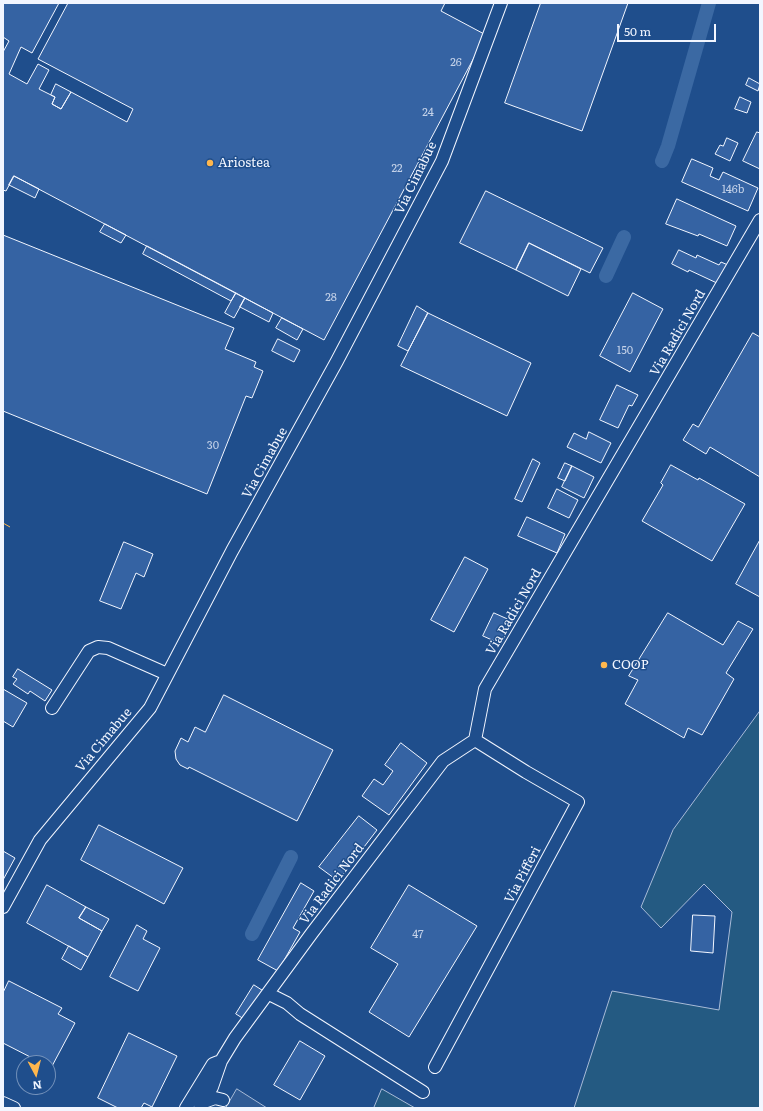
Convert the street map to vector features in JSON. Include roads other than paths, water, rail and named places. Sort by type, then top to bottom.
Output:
[{"type":"street","name":"Via Cimabue","points":[[3,907],[40,840],[150,708],[232,551],[337,362],[442,161],[501,3]]},
{"type":"street","name":"Via Radici Nord","points":[[202,1105],[215,1078],[221,1061],[235,1038],[317,927],[443,761],[475,740],[485,689],[760,220]]},
{"type":"street","points":[[52,708],[88,651],[98,647],[108,648],[167,674]]},
{"type":"street","name":"Via Pifferi","points":[[435,1067],[578,802],[475,740]]},
{"type":"street","points":[[268,994],[287,1003],[300,1014],[423,1092]]},
{"type":"street","name":"Via Radici Nord","points":[[186,1108],[213,1064],[221,1061]]},
{"type":"street","points":[[190,1108],[202,1105],[215,1098],[223,1100],[218,1094],[215,1078]]},
{"type":"street","points":[[3,1102],[14,1108]]},
{"type":"waterway","points":[[662,161],[668,146],[709,3]]},
{"type":"waterway","points":[[606,276],[624,237]]},
{"type":"waterway","points":[[252,934],[291,857]]},
{"type":"place","name":"Ariostea","points":[[210,163]]},
{"type":"place","name":"COOP","points":[[604,665]]}]
